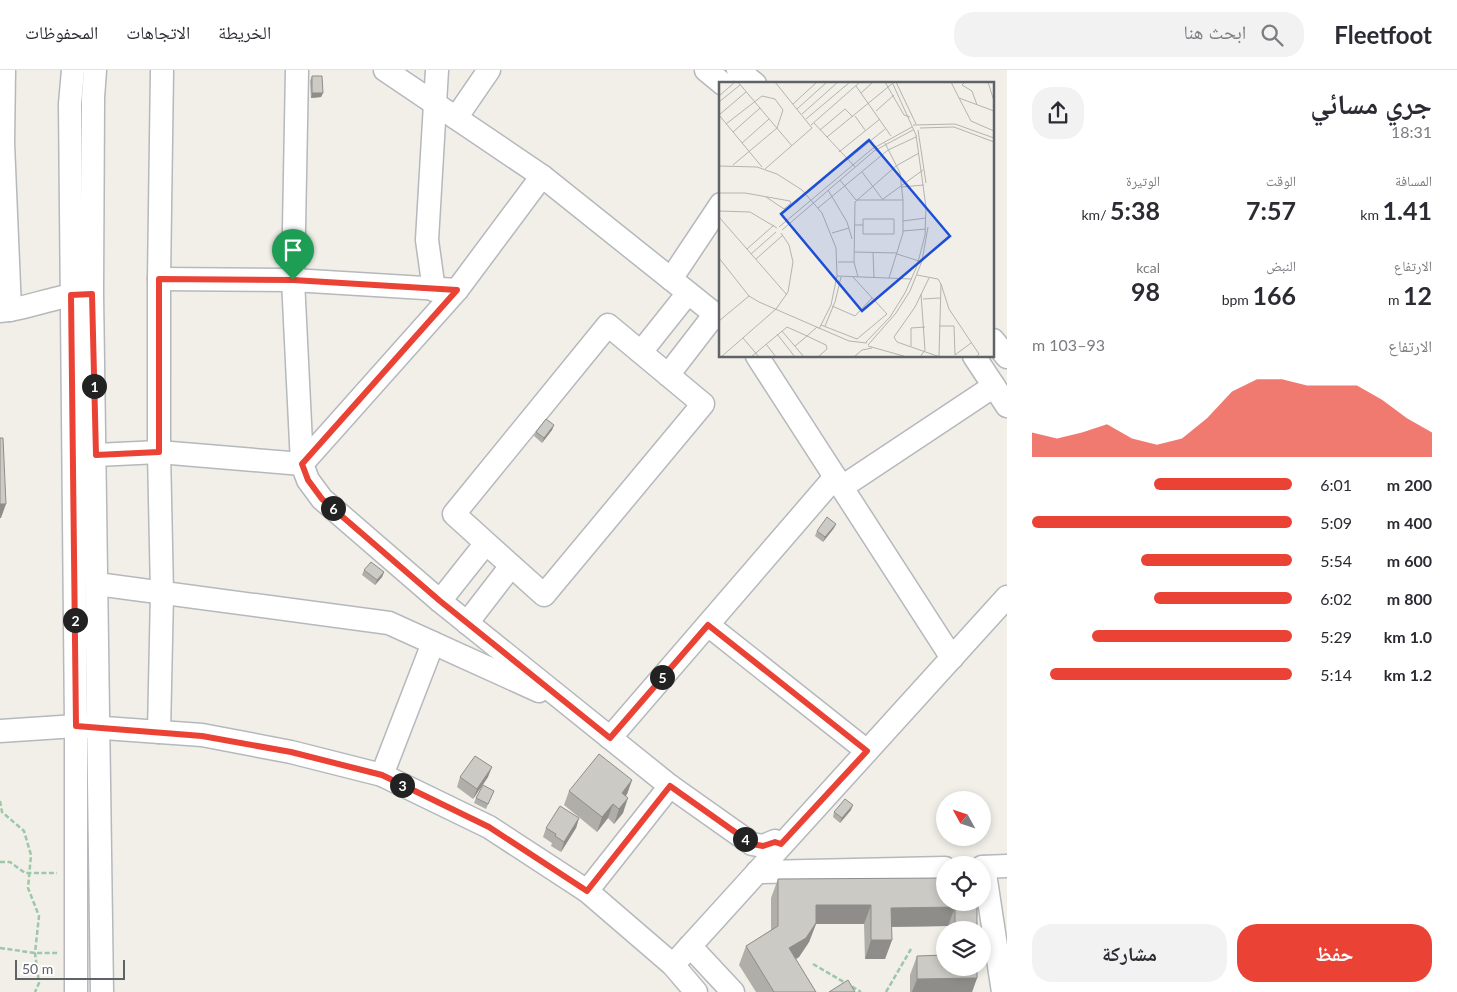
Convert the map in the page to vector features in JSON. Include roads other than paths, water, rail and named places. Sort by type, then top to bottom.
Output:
[{"type":"street","points":[[4,70],[5,311],[82,294]]},
{"type":"street","points":[[72,70],[70,104],[82,294],[96,455],[97,584],[76,872],[76,992]]},
{"type":"street","points":[[94,70],[82,294],[87,726],[102,992]]},
{"type":"street","points":[[159,732],[162,592],[159,452],[159,279],[162,70]]},
{"type":"street","points":[[297,70],[293,280],[302,464],[308,480],[322,499],[440,601],[670,786],[752,844],[763,846],[775,842],[781,844]]},
{"type":"street","points":[[386,70],[542,176],[718,317],[668,375]]},
{"type":"street","points":[[434,290],[427,240],[437,70]]},
{"type":"street","points":[[456,118],[489,70]]},
{"type":"street","points":[[706,70],[721,82]]},
{"type":"street","points":[[738,70],[753,82]]},
{"type":"street","points":[[302,464],[457,290],[542,176]]},
{"type":"street","points":[[671,279],[719,207]]},
{"type":"street","points":[[159,279],[293,280],[457,290]]},
{"type":"street","points":[[641,352],[688,293]]},
{"type":"street","points":[[608,325],[641,352],[703,404],[544,595],[454,514],[608,325]]},
{"type":"street","points":[[994,341],[1007,357]]},
{"type":"street","points":[[758,358],[952,658]]},
{"type":"street","points":[[975,358],[1007,406]]},
{"type":"street","points":[[610,738],[708,625],[839,482],[994,386]]},
{"type":"street","points":[[96,455],[159,452],[302,464]]},
{"type":"street","points":[[440,601],[486,544]]},
{"type":"street","points":[[467,623],[512,566]]},
{"type":"street","points":[[97,584],[389,623],[568,704]]},
{"type":"street","points":[[673,966],[781,844],[1007,597]]},
{"type":"street","points":[[708,625],[867,751]]},
{"type":"street","points":[[382,775],[434,643]]},
{"type":"street","points":[[0,731],[87,726],[202,736],[291,752],[382,775],[489,827],[587,891],[673,966],[696,992]]},
{"type":"street","points":[[587,891],[670,786]]},
{"type":"street","points":[[991,867],[1007,866]]},
{"type":"street","points":[[757,872],[936,868]]},
{"type":"street","points":[[990,911],[1003,992]]},
{"type":"street","points":[[690,946],[732,992]]}]
